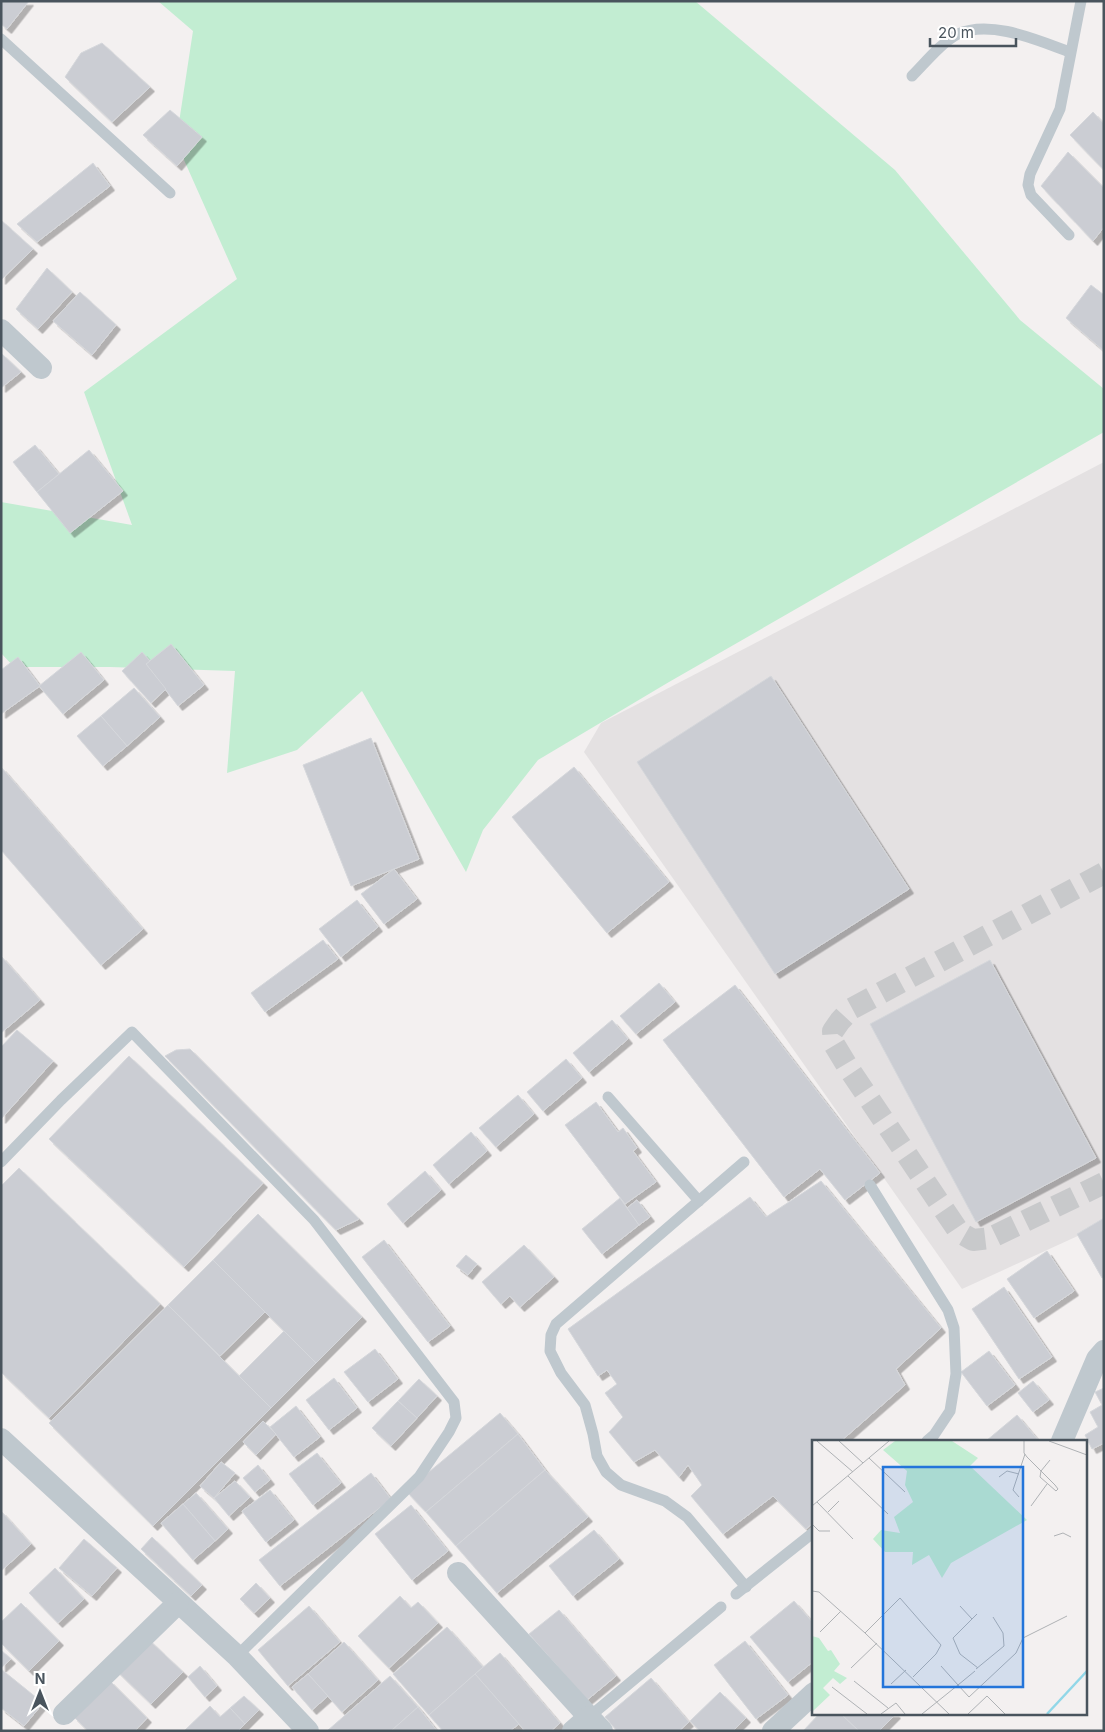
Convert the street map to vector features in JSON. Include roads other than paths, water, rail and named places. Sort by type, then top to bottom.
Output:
[{"type":"street","points":[[1,330],[41,368]]},
{"type":"street","points":[[1062,1440],[1097,1359],[1104,1351]]},
{"type":"street","points":[[1,1439],[236,1656],[308,1731]]},
{"type":"street","points":[[458,1573],[588,1726]]},
{"type":"street","points":[[64,1714],[178,1603]]},
{"type":"street","points":[[772,1731],[812,1696]]},
{"type":"lane","points":[[1069,235],[1031,195],[1028,184],[1030,174],[1060,109],[1081,1]]},
{"type":"lane","points":[[912,76],[946,42],[959,34],[981,29],[1017,33],[1070,52]]},
{"type":"lane","points":[[1,39],[170,193]]},
{"type":"lane","points":[[1,1162],[132,1032],[314,1220],[454,1402],[456,1418],[449,1432],[419,1477],[236,1656]]},
{"type":"lane","points":[[608,1097],[699,1201]]},
{"type":"lane","points":[[744,1162],[556,1324],[550,1335],[550,1351],[561,1373],[585,1405],[597,1456],[606,1472],[621,1486],[665,1501],[687,1517],[746,1587]]},
{"type":"lane","points":[[870,1185],[948,1310],[954,1328],[956,1374],[950,1411],[934,1435],[928,1440]]},
{"type":"lane","points":[[736,1594],[812,1534]]},
{"type":"lane","points":[[588,1726],[721,1607]]},
{"type":"tunnel","points":[[1104,873],[851,1009],[833,1031],[834,1044],[849,1069],[959,1232],[973,1240],[990,1238],[1104,1183]]}]
